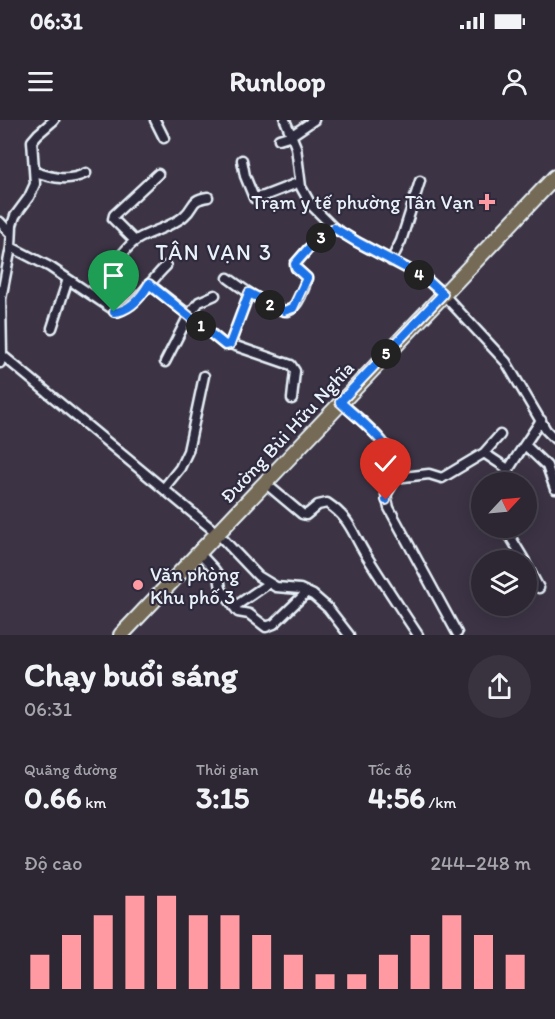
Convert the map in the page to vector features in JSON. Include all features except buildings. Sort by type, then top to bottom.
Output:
[{"type":"main road","name":"Đường Bùi Hữu Nghĩa","points":[[121,635],[555,177]]},
{"type":"street","points":[[54,120],[32,141],[35,184],[15,216],[11,234],[11,247],[1,299],[1,359],[164,488],[218,534],[258,576],[276,587],[306,592],[328,608],[349,635]]},
{"type":"street","points":[[155,120],[164,138]]},
{"type":"street","points":[[285,120],[292,135],[304,196],[311,205],[334,228],[425,278],[443,294],[506,363],[555,439]]},
{"type":"street","points":[[279,139],[292,135],[314,120]]},
{"type":"street","points":[[242,160],[245,176],[254,198],[300,182]]},
{"type":"street","points":[[35,172],[51,177],[72,179],[86,173]]},
{"type":"street","points":[[135,241],[113,219],[114,215],[158,174]]},
{"type":"street","points":[[392,261],[401,241],[420,181]]},
{"type":"street","points":[[96,297],[116,264],[135,241],[184,217],[197,198],[208,197]]},
{"type":"street","points":[[0,222],[11,234]]},
{"type":"street","points":[[228,278],[249,293],[284,311],[293,308],[307,278],[296,268],[295,264],[308,249],[334,228]]},
{"type":"street","points":[[11,247],[68,279],[117,312],[141,296],[166,266]]},
{"type":"street","points":[[52,328],[68,279]]},
{"type":"street","points":[[149,284],[225,345],[230,344],[291,365],[295,371],[292,399]]},
{"type":"street","points":[[230,344],[249,293]]},
{"type":"street","points":[[165,362],[189,315],[199,303],[215,295]]},
{"type":"street","points":[[164,488],[180,468],[188,451],[204,376]]},
{"type":"street","points":[[340,402],[386,446],[393,459],[395,478],[386,495],[389,508],[457,633]]},
{"type":"street","points":[[484,453],[508,470],[526,446],[541,420]]},
{"type":"street","points":[[395,478],[429,474],[442,478],[484,453],[500,435]]},
{"type":"street","points":[[526,446],[547,466],[555,489]]},
{"type":"street","points":[[265,483],[302,514],[327,503],[344,517],[350,523],[363,551],[418,635]]},
{"type":"street","points":[[200,554],[219,576],[222,590],[238,612],[249,614],[266,627],[274,624],[306,592]]},
{"type":"street","points":[[234,607],[269,583]]},
{"type":"street","points":[[537,584],[539,588]]},
{"type":"place","name":"Trạm y tế phường Tân Vạn","points":[[487,202]]},
{"type":"place","name":"Văn phòng Khu phố 3","points":[[138,585]]},
{"type":"district","name":"TÂN VẠN 3","points":[[214,252]]},
{"type":"route","points":[[114,312],[141,296],[149,284],[225,345],[230,344],[249,293],[284,311],[293,308],[307,278],[296,268],[295,264],[308,249],[334,228],[425,278],[443,294],[340,402],[386,446],[393,459],[395,478],[386,495],[386,500]]}]
